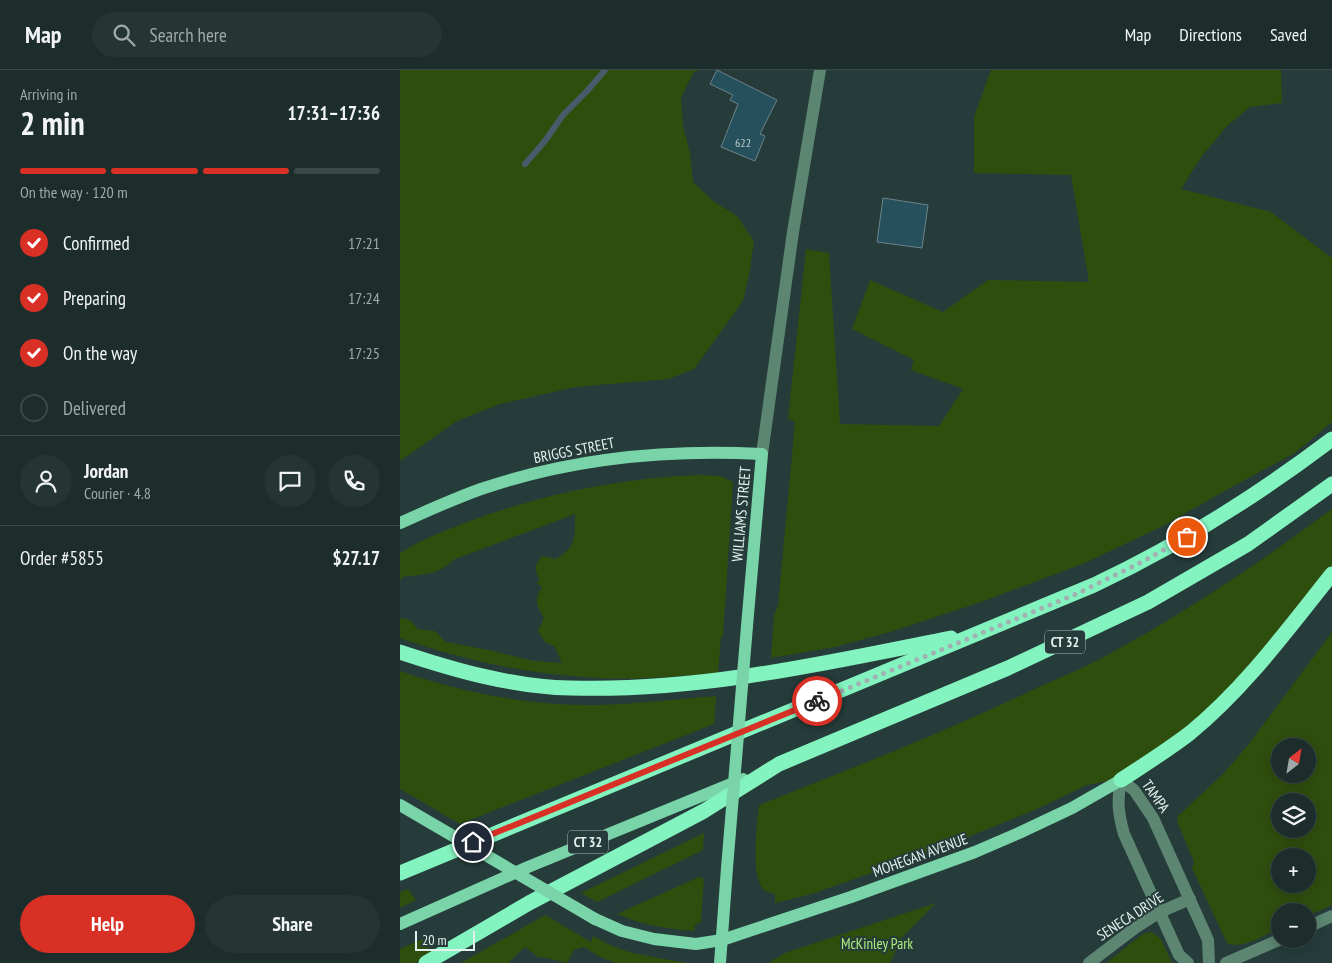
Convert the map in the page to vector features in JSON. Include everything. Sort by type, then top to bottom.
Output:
[{"type":"highway","name":"CT 32","points":[[400,872],[1094,586],[1178,542],[1252,496],[1332,439]]},
{"type":"highway","name":"CT 32","points":[[779,764],[1008,668],[1148,602],[1248,544],[1332,484]]},
{"type":"highway","points":[[1121,780],[1178,742],[1224,702],[1269,652],[1332,574]]},
{"type":"highway","points":[[400,652],[452,667],[531,685],[569,688],[617,688],[682,684],[734,678],[985,632]]},
{"type":"highway","points":[[426,963],[529,903],[697,815],[779,764]]},
{"type":"main road","name":"BRIGGS STREET","points":[[400,523],[481,489],[577,464],[663,453],[762,454]]},
{"type":"main road","name":"WILLIAMS STREET","points":[[720,963],[762,454]]},
{"type":"main road","name":"CT 32","points":[[400,924],[528,867],[779,764]]},
{"type":"main road","name":"MOHEGAN AVENUE","points":[[400,806],[595,919],[622,931],[663,941],[701,944],[722,940],[860,894],[975,852],[1072,808],[1121,780]]},
{"type":"street","name":"WILLIAMS STREET","points":[[762,454],[793,232],[820,70]]},
{"type":"street","name":"TAMPA","points":[[1188,963],[1179,955],[1124,834],[1119,818],[1117,800],[1121,780],[1134,790],[1153,818],[1208,940],[1209,963]]},
{"type":"street","name":"SENECA DRIVE","points":[[1089,963],[1135,928],[1160,912],[1190,899]]},
{"type":"street","points":[[1316,923],[1332,916]]},
{"type":"street","points":[[1226,963],[1271,943]]},
{"type":"green space","points":[[400,70],[700,70],[694,72],[681,97],[683,126],[690,153],[693,182],[713,201],[737,216],[754,241],[743,301],[694,369],[669,379],[575,387],[500,404],[457,421],[400,461]]},
{"type":"green space","points":[[991,70],[1281,70],[1282,103],[1250,107],[1228,125],[1202,156],[1181,189],[1271,212],[1332,258],[1332,422],[1295,453],[1165,525],[1085,563],[981,602],[890,632],[835,647],[771,658],[774,615],[778,606],[795,422],[788,419],[806,249],[829,253],[840,424],[939,426],[963,389],[911,370],[914,360],[852,329],[870,280],[943,312],[988,280],[1089,282],[1071,175],[974,173],[974,117]]},
{"type":"green space","points":[[699,475],[720,476],[733,482],[723,636],[721,637],[718,673],[630,678],[549,674],[499,666],[449,654],[400,638],[400,618],[410,620],[418,629],[435,631],[446,642],[534,661],[562,663],[555,647],[545,642],[538,631],[544,618],[537,602],[542,586],[537,584],[539,579],[536,567],[542,556],[555,559],[571,546],[574,535],[575,514],[455,559],[437,571],[403,577],[400,581],[400,553],[426,539],[464,523],[529,502],[584,488],[613,483]]},
{"type":"green space","points":[[1332,509],[1332,565],[1254,662],[1219,701],[1166,746],[1108,781],[1087,785],[1037,809],[939,849],[812,894],[775,903],[775,894],[764,890],[760,884],[756,862],[759,805],[925,738],[1100,659],[1160,625],[1219,588],[1276,550]]},
{"type":"green space","points":[[1332,632],[1332,905],[1316,912],[1316,903],[1271,903],[1271,932],[1254,941],[1240,945],[1227,943],[1192,868],[1194,862],[1177,821],[1178,816],[1223,774],[1248,745]]},
{"type":"green space","points":[[400,671],[473,692],[547,703],[598,705],[716,696],[714,724],[460,824],[400,789]]},
{"type":"green space","points":[[704,833],[703,850],[597,902],[581,893]]},
{"type":"green space","points":[[701,876],[701,879],[704,878],[701,922],[694,926],[695,931],[655,926],[617,914]]},
{"type":"green space","points":[[408,889],[416,900],[400,908],[400,892]]},
{"type":"green space","name":"McKinley Park","points":[[936,903],[903,936],[890,963],[768,963],[785,953]]},
{"type":"green space","points":[[545,915],[591,942],[593,936],[632,953],[687,963],[616,963],[600,957],[584,947],[574,950],[567,963],[538,957],[525,947],[508,963],[461,963]]},
{"type":"green space","points":[[1152,932],[1161,939],[1172,963],[1106,963],[1140,936]]},
{"type":"green space","points":[[422,939],[432,953],[415,963],[400,963],[400,949]]},
{"type":"building","points":[[717,70],[777,100],[760,134],[765,136],[755,161],[721,147],[738,104],[730,100],[733,95],[710,84]]},
{"type":"building","points":[[883,198],[928,205],[922,248],[877,242]]},
{"type":"waterway","points":[[525,164],[545,141],[563,115],[605,70]]},
{"type":"way so far","points":[[817,701],[1074,595],[1138,564],[1187,537]]},
{"type":"route","points":[[473,842],[817,701]]}]
